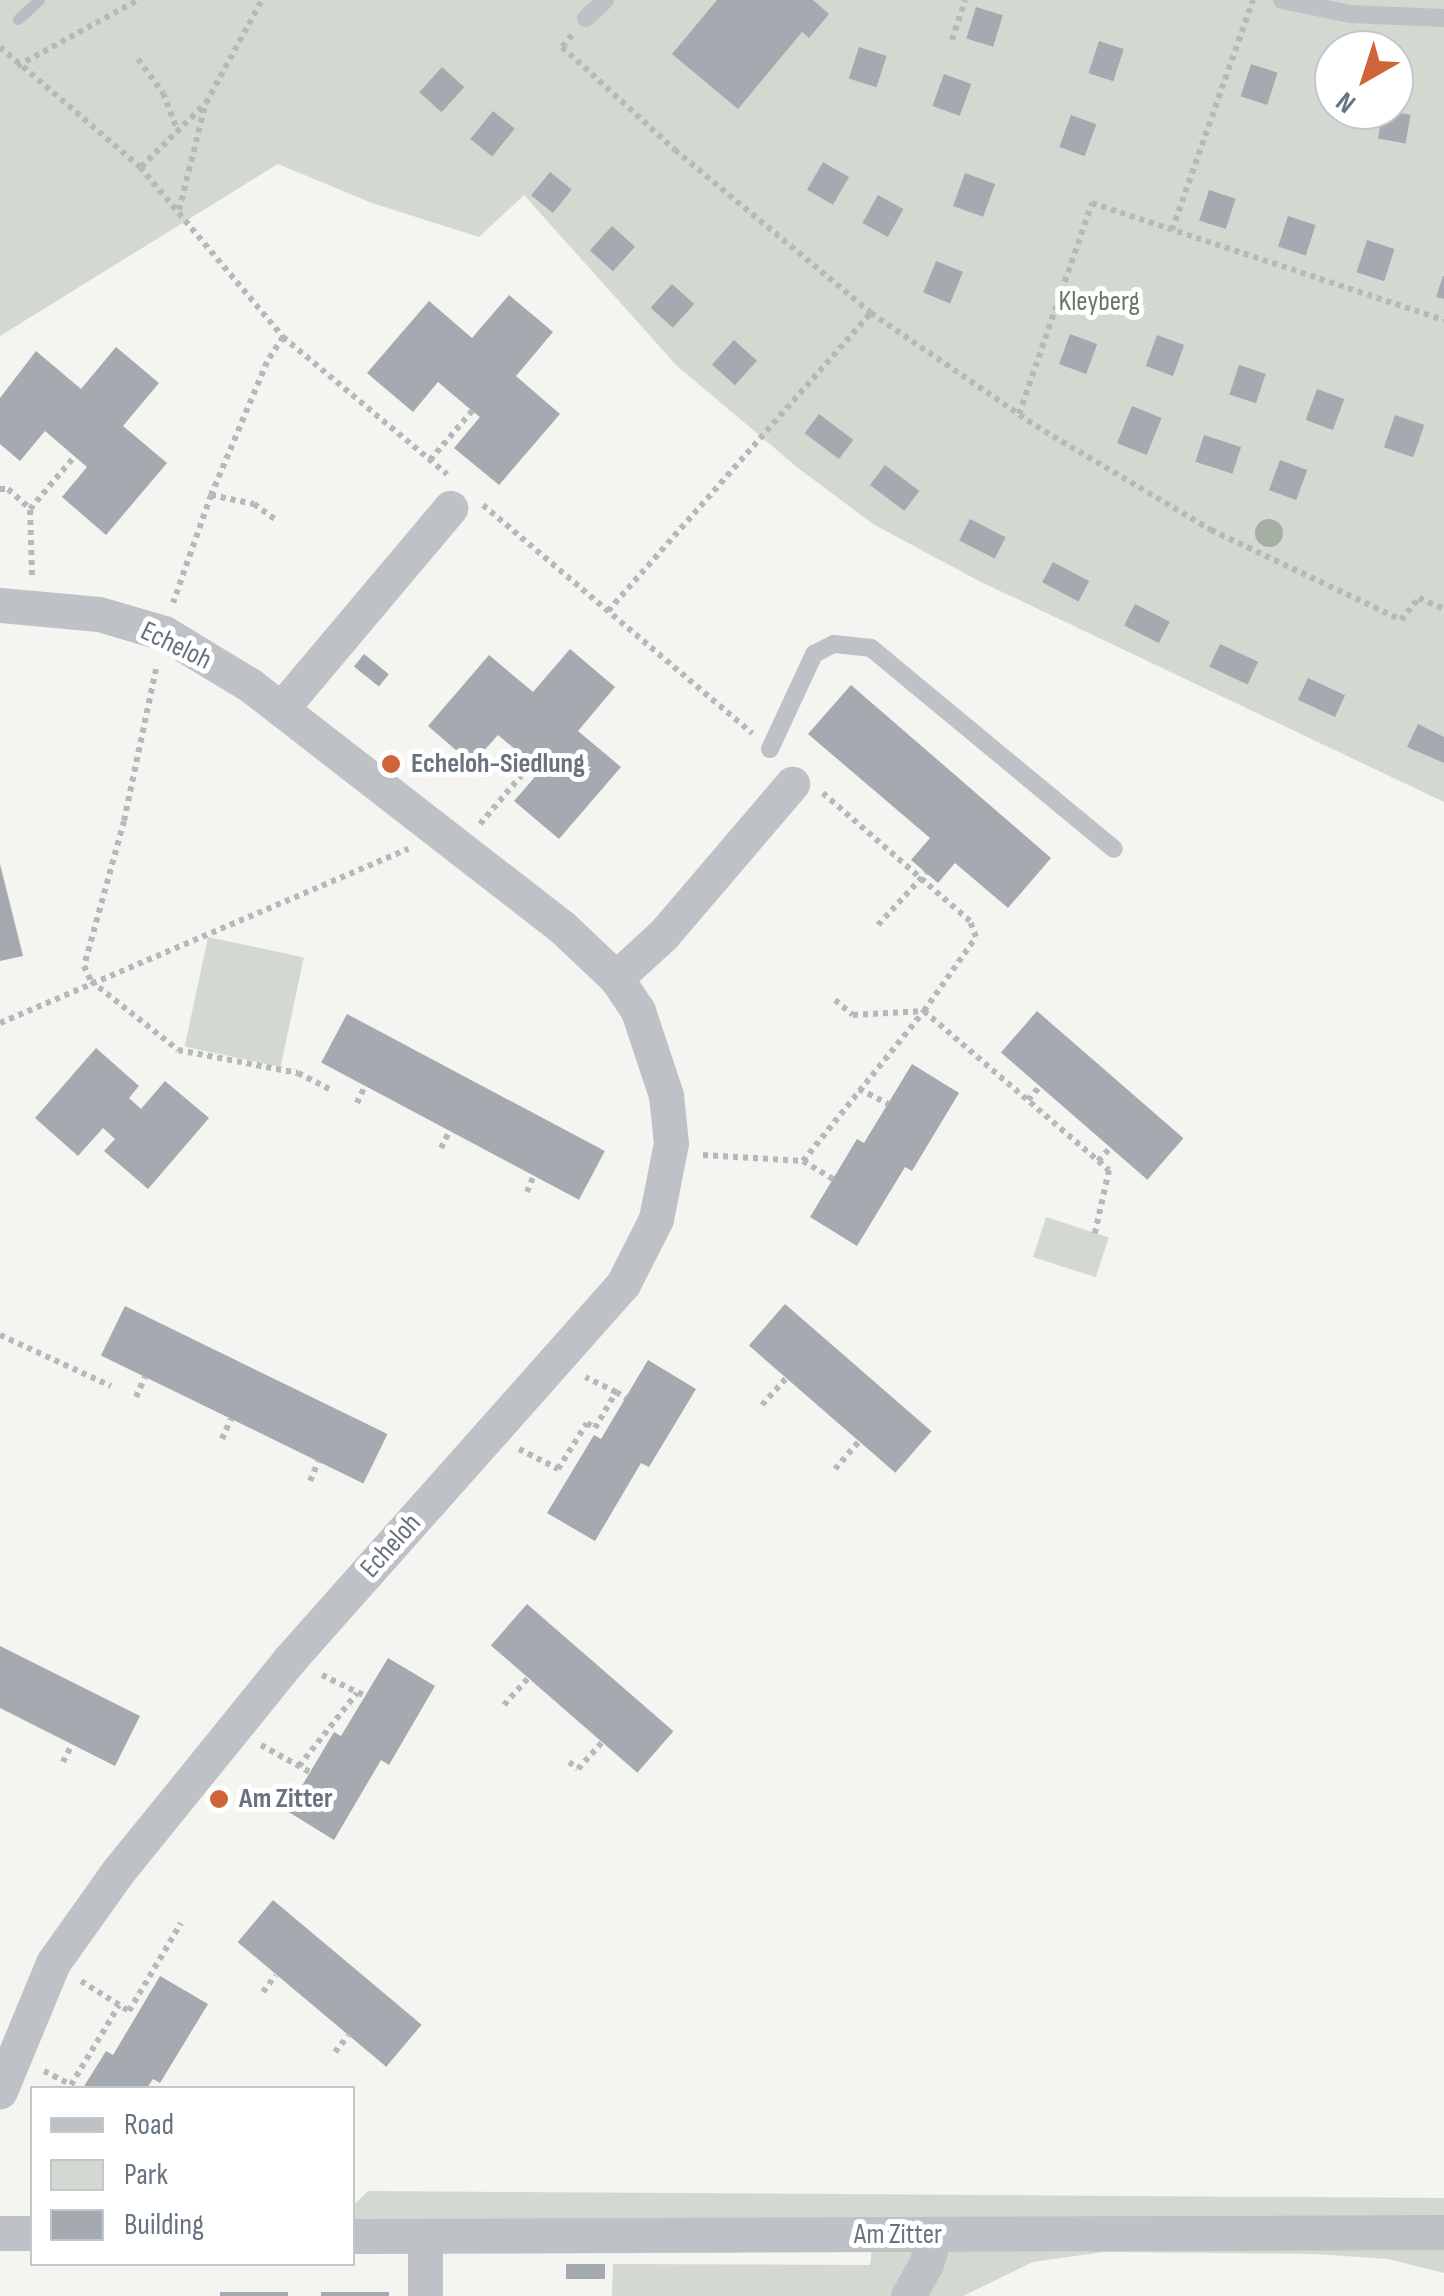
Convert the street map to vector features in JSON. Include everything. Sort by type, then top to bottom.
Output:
[{"type":"street","points":[[281,709],[462,497]]},
{"type":"street","name":"Echeloh","points":[[0,2091],[53,1963],[119,1870],[290,1659],[613,1298],[656,1218],[669,1153],[666,1094],[638,1010],[616,978],[562,927],[281,709],[164,633],[100,614],[17,606]]},
{"type":"street","points":[[616,978],[663,935],[792,784]]},
{"type":"street","name":"Am Zitter","points":[[355,2236],[1444,2232]]},
{"type":"street","points":[[0,2233],[30,2233]]},
{"type":"street","points":[[908,2296],[926,2264],[935,2235]]},
{"type":"street","points":[[425,2237],[425,2296]]},
{"type":"lane","points":[[586,18],[605,0]]},
{"type":"lane","points":[[1282,0],[1385,18],[1444,18]]},
{"type":"lane","points":[[770,749],[814,654],[834,644],[870,648],[1114,850]]},
{"type":"path","points":[[17,66],[138,0]]},
{"type":"path","points":[[179,211],[206,102],[262,0]]},
{"type":"path","points":[[952,40],[964,0]]},
{"type":"path","points":[[1172,230],[1253,0]]},
{"type":"path","points":[[586,18],[562,47],[674,150],[871,312],[1019,414],[1128,484],[1282,566],[1402,620],[1419,598],[1444,609]]},
{"type":"path","points":[[0,47],[17,66],[140,167],[283,337],[430,460],[462,497],[608,611],[924,876],[977,931],[924,1012],[804,1162]]},
{"type":"path","points":[[138,60],[163,93],[177,128]]},
{"type":"path","points":[[140,167],[206,102]]},
{"type":"path","points":[[1019,414],[1092,203],[1444,320]]},
{"type":"path","points":[[608,611],[871,312]]},
{"type":"path","points":[[283,337],[267,362],[211,495],[164,633],[124,821],[84,966],[92,981],[178,1050],[298,1073],[332,1090]]},
{"type":"path","points":[[430,460],[472,411]]},
{"type":"path","points":[[17,606],[30,508],[74,456]]},
{"type":"path","points":[[0,489],[8,489],[30,508]]},
{"type":"path","points":[[211,495],[254,504],[274,519]]},
{"type":"path","points":[[0,1023],[92,981],[452,841],[532,763]]},
{"type":"path","points":[[878,925],[924,876]]},
{"type":"path","points":[[835,1000],[853,1014],[924,1012],[1109,1170],[1094,1236]]},
{"type":"path","points":[[357,1104],[365,1086]]},
{"type":"path","points":[[1028,1100],[1040,1086]]},
{"type":"path","points":[[859,1090],[888,1104]]},
{"type":"path","points":[[441,1148],[450,1130]]},
{"type":"path","points":[[1098,1161],[1110,1148]]},
{"type":"path","points":[[669,1153],[804,1162],[833,1179]]},
{"type":"path","points":[[526,1192],[534,1175]]},
{"type":"path","points":[[0,1335],[111,1386]]},
{"type":"path","points":[[555,1362],[626,1398]]},
{"type":"path","points":[[136,1397],[145,1376]]},
{"type":"path","points":[[762,1406],[786,1378]]},
{"type":"path","points":[[558,1469],[588,1423],[595,1428],[616,1392]]},
{"type":"path","points":[[222,1438],[231,1419]]},
{"type":"path","points":[[491,1434],[570,1475]]},
{"type":"path","points":[[834,1469],[859,1440]]},
{"type":"path","points":[[310,1481],[318,1462]]},
{"type":"path","points":[[290,1659],[361,1694],[299,1766]]},
{"type":"path","points":[[504,1705],[528,1678]]},
{"type":"path","points":[[234,1730],[310,1772]]},
{"type":"path","points":[[569,1762],[578,1769],[602,1742]]},
{"type":"path","points":[[63,1762],[72,1744]]},
{"type":"path","points":[[53,1963],[132,2014],[180,1922]]},
{"type":"path","points":[[263,1992],[276,1975]]},
{"type":"path","points":[[75,2086],[118,2005]]},
{"type":"path","points":[[335,2052],[348,2036]]},
{"type":"path","points":[[15,2055],[72,2086]]},
{"type":"green space","name":"Kleyberg","points":[[0,0],[1444,0],[1444,802],[979,581],[873,524],[798,468],[676,365],[524,195],[479,237],[372,203],[278,164],[0,336]]},
{"type":"green space","points":[[208,937],[304,957],[281,1067],[185,1047]]},
{"type":"green space","points":[[1046,1217],[1109,1237],[1096,1277],[1033,1257]]},
{"type":"green space","points":[[368,2191],[1444,2198],[1444,2273],[1388,2259],[1314,2254],[1103,2252],[1033,2262],[963,2296],[612,2296],[613,2264],[870,2265],[875,2219],[355,2219],[355,2204]]},
{"type":"building","points":[[717,0],[813,0],[829,14],[809,38],[802,32],[738,109],[672,54]]},
{"type":"building","points":[[976,7],[1003,15],[993,47],[966,39]]},
{"type":"building","points":[[1099,41],[1124,49],[1113,81],[1088,73]]},
{"type":"building","points":[[859,47],[887,56],[876,87],[849,78]]},
{"type":"building","points":[[1251,64],[1278,73],[1267,105],[1240,96]]},
{"type":"building","points":[[442,67],[464,87],[442,112],[419,92]]},
{"type":"building","points":[[944,74],[971,84],[960,116],[932,106]]},
{"type":"building","points":[[493,111],[515,129],[492,157],[470,139]]},
{"type":"building","points":[[1071,115],[1096,124],[1085,156],[1059,147]]},
{"type":"building","points":[[1379,130],[1408,130],[1406,143],[1378,139]]},
{"type":"building","points":[[823,162],[849,177],[833,205],[807,190]]},
{"type":"building","points":[[550,172],[572,190],[553,213],[531,195]]},
{"type":"building","points":[[965,173],[995,184],[983,217],[953,206]]},
{"type":"building","points":[[1209,190],[1236,199],[1226,229],[1199,220]]},
{"type":"building","points":[[878,195],[903,209],[888,237],[862,223]]},
{"type":"building","points":[[1288,216],[1316,225],[1306,255],[1278,246]]},
{"type":"building","points":[[612,226],[635,247],[613,271],[590,251]]},
{"type":"building","points":[[1367,240],[1395,249],[1384,281],[1356,272]]},
{"type":"building","points":[[936,261],[963,272],[950,303],[923,293]]},
{"type":"building","points":[[1444,276],[1444,299],[1436,297]]},
{"type":"building","points":[[672,284],[694,304],[673,328],[651,308]]},
{"type":"building","points":[[509,295],[553,332],[516,376],[560,414],[499,485],[454,448],[480,417],[438,382],[413,412],[367,373],[429,301],[472,338]]},
{"type":"building","points":[[1070,334],[1097,344],[1086,374],[1059,364]]},
{"type":"building","points":[[1157,335],[1184,345],[1173,376],[1146,366]]},
{"type":"building","points":[[734,340],[757,361],[735,385],[712,365]]},
{"type":"building","points":[[116,347],[159,383],[123,426],[167,463],[106,535],[62,497],[87,467],[45,431],[20,461],[0,444],[0,398],[36,351],[81,389]]},
{"type":"building","points":[[1239,365],[1266,374],[1256,403],[1229,394]]},
{"type":"building","points":[[1317,389],[1344,399],[1333,430],[1306,420]]},
{"type":"building","points":[[1132,406],[1162,418],[1147,455],[1117,443]]},
{"type":"building","points":[[819,414],[853,440],[839,459],[805,433]]},
{"type":"building","points":[[1395,415],[1424,425],[1413,457],[1384,447]]},
{"type":"building","points":[[1204,435],[1241,447],[1232,474],[1195,462]]},
{"type":"building","points":[[1280,460],[1307,470],[1296,500],[1269,490]]},
{"type":"building","points":[[885,465],[919,491],[904,511],[870,485]]},
{"type":"building","points":[[970,519],[1006,537],[995,559],[959,540]]},
{"type":"building","points":[[1053,562],[1089,581],[1078,602],[1042,582]]},
{"type":"building","points":[[1135,604],[1170,622],[1159,643],[1124,625]]},
{"type":"building","points":[[1220,644],[1258,662],[1247,684],[1209,667]]},
{"type":"building","points":[[570,649],[615,687],[578,731],[621,767],[559,839],[514,801],[540,771],[532,763],[498,735],[472,764],[428,726],[489,655],[533,692]]},
{"type":"building","points":[[364,654],[389,674],[379,687],[354,666]]},
{"type":"building","points":[[1308,678],[1345,695],[1335,717],[1298,700]]},
{"type":"building","points":[[851,685],[1051,858],[1008,908],[955,863],[938,883],[911,860],[930,838],[808,734]]},
{"type":"building","points":[[1418,724],[1444,737],[1444,763],[1407,747]]},
{"type":"building","points":[[0,864],[23,956],[0,961]]},
{"type":"building","points":[[1037,1011],[1183,1138],[1147,1180],[1001,1053]]},
{"type":"building","points":[[347,1014],[605,1151],[579,1200],[321,1063]]},
{"type":"building","points":[[96,1048],[139,1086],[129,1098],[141,1109],[165,1081],[209,1118],[148,1189],[104,1151],[115,1139],[103,1128],[78,1156],[35,1118]]},
{"type":"building","points":[[912,1064],[959,1093],[912,1171],[905,1167],[857,1246],[810,1217],[857,1139],[864,1143]]},
{"type":"building","points":[[785,1304],[931,1431],[895,1473],[749,1346]]},
{"type":"building","points":[[125,1306],[387,1434],[363,1483],[101,1355]]},
{"type":"building","points":[[648,1360],[696,1389],[649,1467],[641,1463],[595,1541],[547,1513],[594,1435],[601,1439]]},
{"type":"building","points":[[527,1604],[673,1731],[637,1773],[491,1646]]},
{"type":"building","points":[[0,1646],[140,1716],[115,1766],[0,1708]]},
{"type":"building","points":[[388,1658],[435,1686],[389,1765],[381,1760],[334,1840],[287,1811],[334,1732],[341,1736]]},
{"type":"building","points":[[273,1900],[422,2025],[386,2067],[238,1942]]},
{"type":"building","points":[[160,1976],[208,2004],[160,2083],[153,2079],[148,2086],[84,2086],[106,2051],[113,2055]]},
{"type":"building","points":[[566,2264],[605,2264],[605,2279],[566,2279]]},
{"type":"building","points":[[220,2292],[288,2292],[288,2296],[220,2296]]},
{"type":"building","points":[[321,2292],[389,2292],[389,2296],[321,2296]]},
{"type":"waterway","points":[[18,19],[39,0]]},
{"type":"place","name":"Echeloh-Siedlung","points":[[391,764]]},
{"type":"place","name":"Am Zitter","points":[[219,1799]]}]
